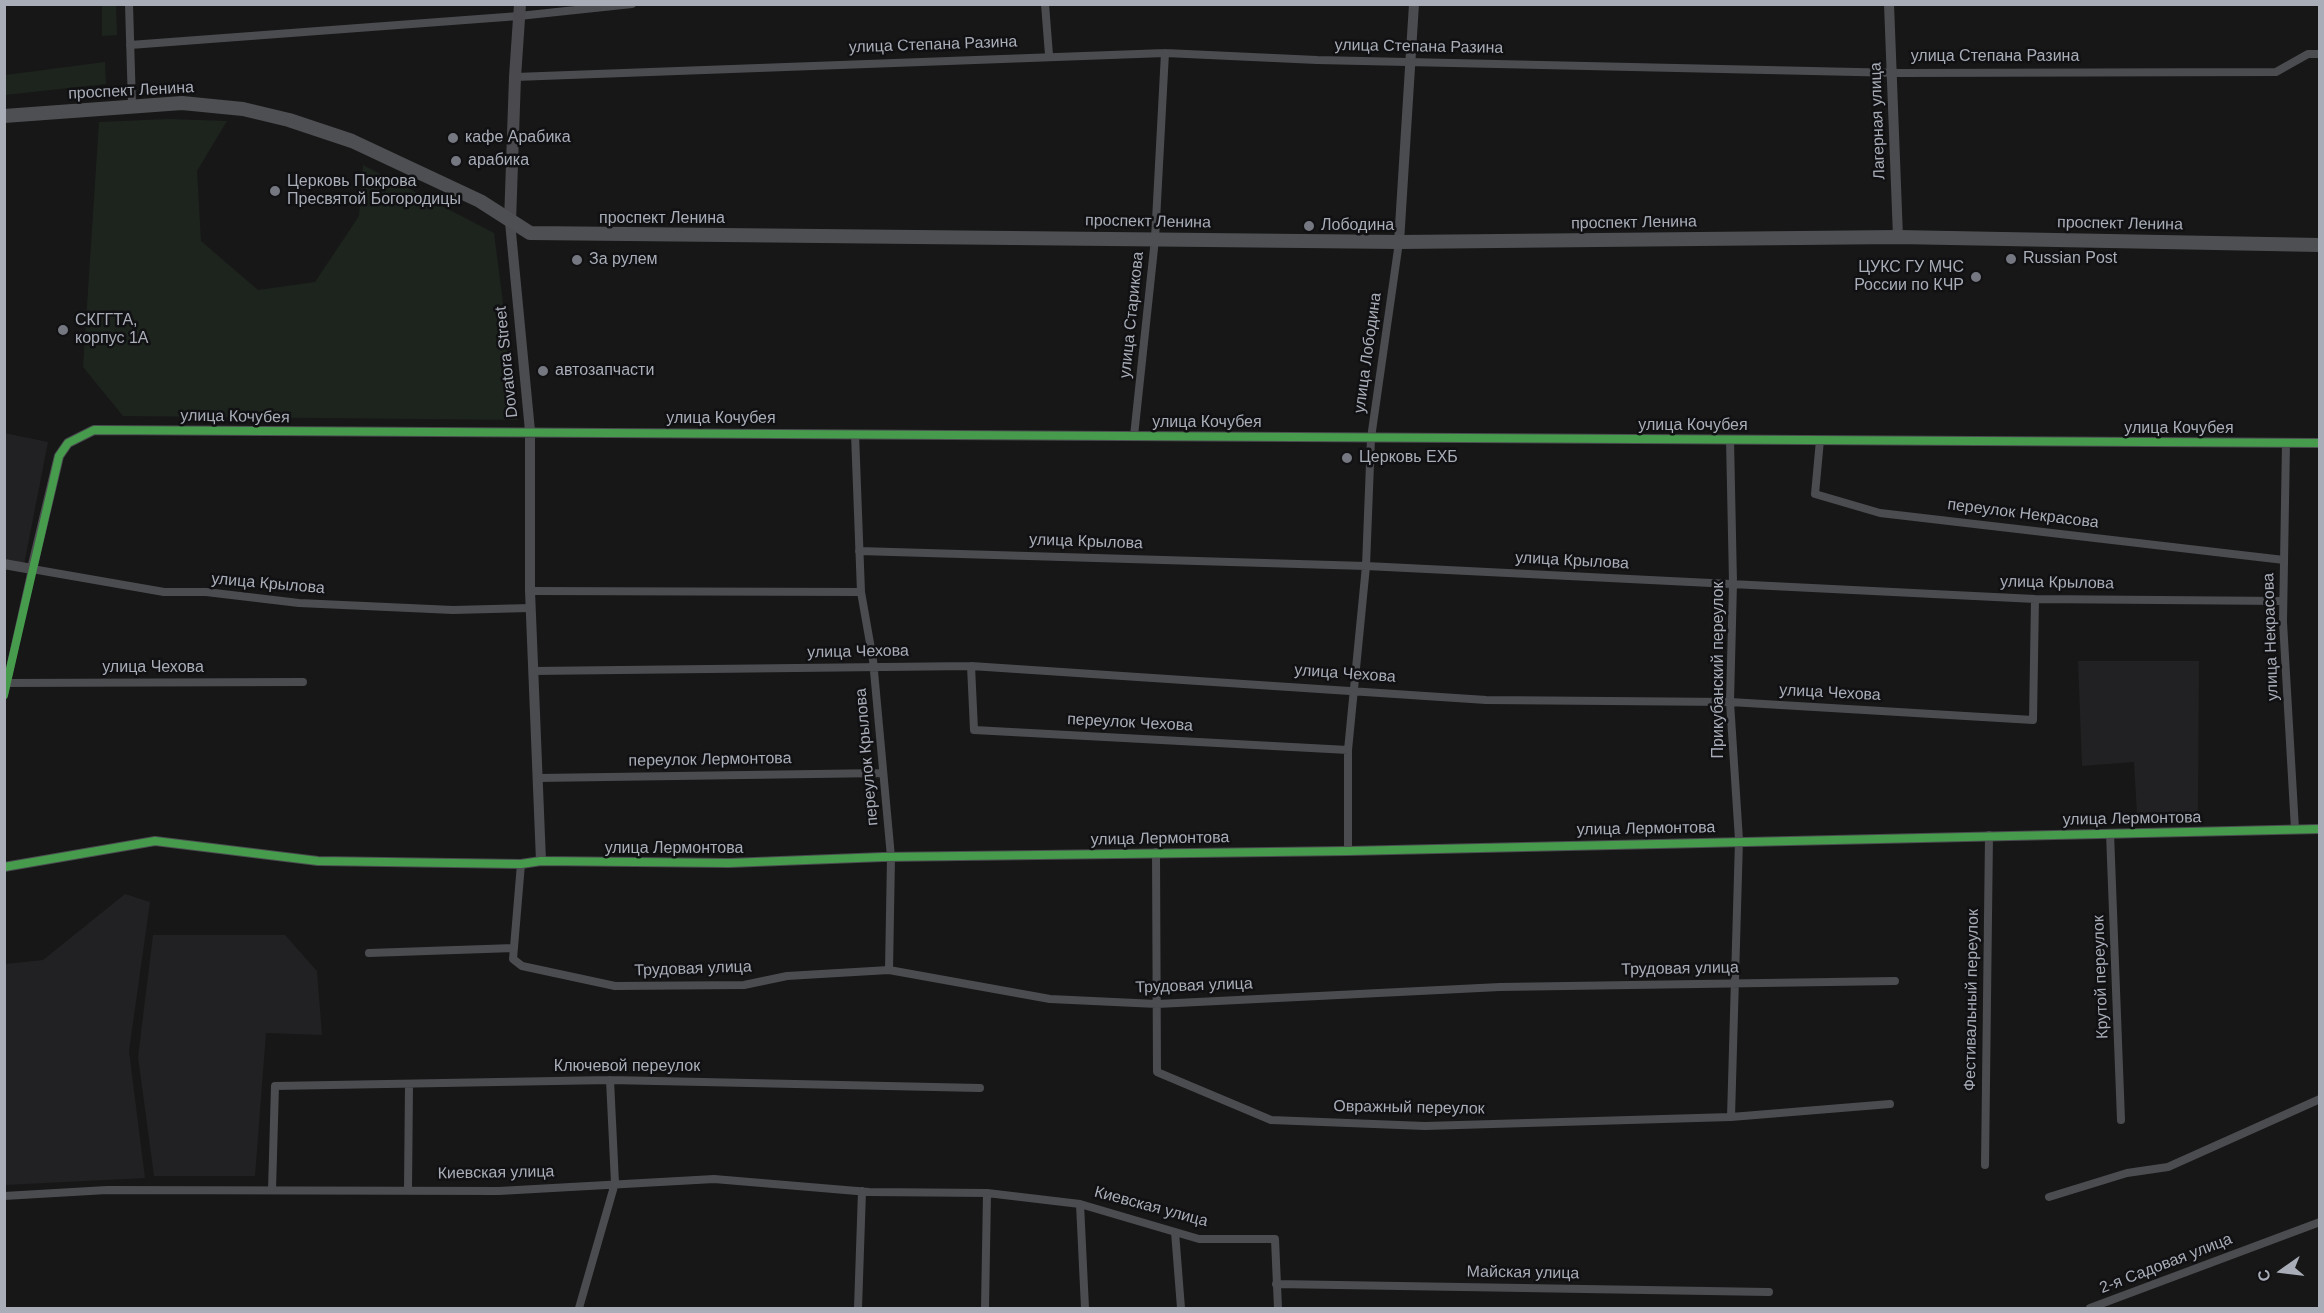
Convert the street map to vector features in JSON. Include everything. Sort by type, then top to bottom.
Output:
[{"type":"main road","name":"Dovatora Street","points":[[510,222],[515,77],[520,10]]},
{"type":"main road","name":"проспект Ленина","points":[[4,116],[132,105],[213,105],[289,120],[351,141],[418,171],[480,201],[530,233],[562,235],[1399,242],[1898,237],[2319,244]]},
{"type":"street","points":[[129,4],[132,105]]},
{"type":"street","points":[[130,45],[520,10],[632,4]]},
{"type":"street","points":[[1045,4],[1049,56]]},
{"type":"street","name":"улица Лободина","points":[[1348,850],[1348,750],[1352,689],[1366,566],[1371,438],[1399,242],[1414,4]]},
{"type":"street","name":"Лагерная улица","points":[[1889,4],[1898,237]]},
{"type":"street","name":"улица Степана Разина","points":[[515,77],[1165,53],[1411,62],[1891,73],[2276,72],[2308,54],[2319,54]]},
{"type":"street","name":"улица Старикова","points":[[1134,436],[1155,239],[1165,53]]},
{"type":"street","name":"Dovatora Street","points":[[510,222],[530,432],[530,608],[541,861]]},
{"type":"street","name":"улица Кочубея","points":[[32,568],[59,456],[68,443],[94,430],[2319,443]]},
{"type":"street","name":"переулок Крылова","points":[[855,434],[861,592],[874,667],[891,857],[889,970]]},
{"type":"street","name":"Прикубанский переулок","points":[[1730,439],[1733,583],[1730,702],[1739,840],[1731,1117]]},
{"type":"street","name":"переулок Некрасова","points":[[1820,440],[1815,494],[1880,513],[2283,560]]},
{"type":"street","name":"улица Некрасова","points":[[2286,443],[2283,601],[2295,829]]},
{"type":"street","name":"улица Крылова","points":[[860,550],[1366,566],[2035,599],[2283,601]]},
{"type":"street","name":"улица Крылова","points":[[4,564],[164,592],[206,592],[299,603],[453,610],[530,608]]},
{"type":"street","points":[[4,695],[32,568]]},
{"type":"street","points":[[530,591],[861,592]]},
{"type":"street","name":"улица Чехова","points":[[533,671],[971,666],[1352,689],[1486,700],[1730,702],[2033,720],[2035,599]]},
{"type":"street","name":"переулок Чехова","points":[[971,666],[974,730],[1348,750]]},
{"type":"street","name":"улица Чехова","points":[[6,683],[303,682]]},
{"type":"street","name":"переулок Лермонтова","points":[[538,778],[883,773]]},
{"type":"street","name":"улица Лермонтова","points":[[4,867],[155,841],[318,861],[521,864],[541,861],[729,863],[891,857],[1348,850],[2319,829]]},
{"type":"street","name":"Крутой переулок","points":[[2110,833],[2121,1120]]},
{"type":"street","name":"Фестивальный переулок","points":[[1985,1165],[1989,835]]},
{"type":"street","name":"Овражный переулок","points":[[1156,852],[1157,1072],[1271,1120],[1425,1126],[1731,1117],[1890,1104]]},
{"type":"street","points":[[369,953],[514,948],[521,864]]},
{"type":"street","name":"Трудовая улица","points":[[514,948],[513,959],[522,966],[615,986],[744,985],[787,976],[889,970],[1050,999],[1157,1004],[1500,987],[1895,981]]},
{"type":"street","points":[[579,1308],[615,1183],[610,1080]]},
{"type":"street","name":"Ключевой переулок","points":[[272,1190],[275,1086],[610,1080],[980,1088]]},
{"type":"street","points":[[408,1189],[409,1084]]},
{"type":"street","points":[[2049,1197],[2127,1173],[2168,1167],[2319,1099]]},
{"type":"street","name":"Киевская улица","points":[[4,1196],[107,1190],[500,1191],[714,1179],[862,1191],[987,1193],[1080,1204],[1199,1239],[1275,1239],[1278,1308]]},
{"type":"street","points":[[858,1308],[862,1191]]},
{"type":"street","points":[[985,1308],[987,1193]]},
{"type":"street","points":[[1080,1204],[1085,1308]]},
{"type":"street","name":"2-я Садовая улица","points":[[2090,1308],[2109,1305],[2319,1222]]},
{"type":"street","points":[[1175,1232],[1181,1308]]},
{"type":"street","name":"Майская улица","points":[[1276,1284],[1769,1292]]},
{"type":"shaded area","points":[[102,5],[116,5],[117,35],[102,36]]},
{"type":"shaded area","points":[[105,62],[106,84],[5,95],[5,75]]},
{"type":"shaded area","points":[[169,119],[227,121],[197,171],[201,241],[258,290],[315,282],[359,216],[363,165],[494,233],[518,420],[123,416],[83,367],[99,122]]},
{"type":"shaded area","points":[[4,433],[48,442],[24,565],[5,561]]},
{"type":"shaded area","points":[[2078,661],[2199,661],[2198,814],[2137,815],[2134,762],[2082,766]]},
{"type":"shaded area","points":[[125,894],[150,902],[129,1051],[145,1178],[5,1185],[5,964],[43,960]]},
{"type":"shaded area","points":[[153,935],[285,935],[317,971],[322,1035],[266,1033],[255,1176],[154,1176],[138,1057]]},
{"type":"cycle path","points":[[4,695],[59,456],[68,443],[94,430],[2320,443]]},
{"type":"cycle path","points":[[4,867],[155,841],[318,861],[521,864],[541,861],[729,863],[883,857],[1348,851],[2320,829]]},
{"type":"place","name":"кафе Арабика","points":[[453,138]]},
{"type":"place","name":"арабика","points":[[456,161]]},
{"type":"place","name":"Церковь Покрова Пресвятой Богородицы","points":[[275,191]]},
{"type":"place","name":"Лободина","points":[[1309,226]]},
{"type":"place","name":"Russian Post","points":[[2011,259]]},
{"type":"place","name":"За рулем","points":[[577,260]]},
{"type":"place","name":"ЦУКС ГУ МЧС России по КЧР","points":[[1976,277]]},
{"type":"place","name":"СКГГТА, корпус 1А","points":[[63,330]]},
{"type":"place","name":"автозапчасти","points":[[543,371]]},
{"type":"place","name":"Церковь ЕХБ","points":[[1347,458]]}]
